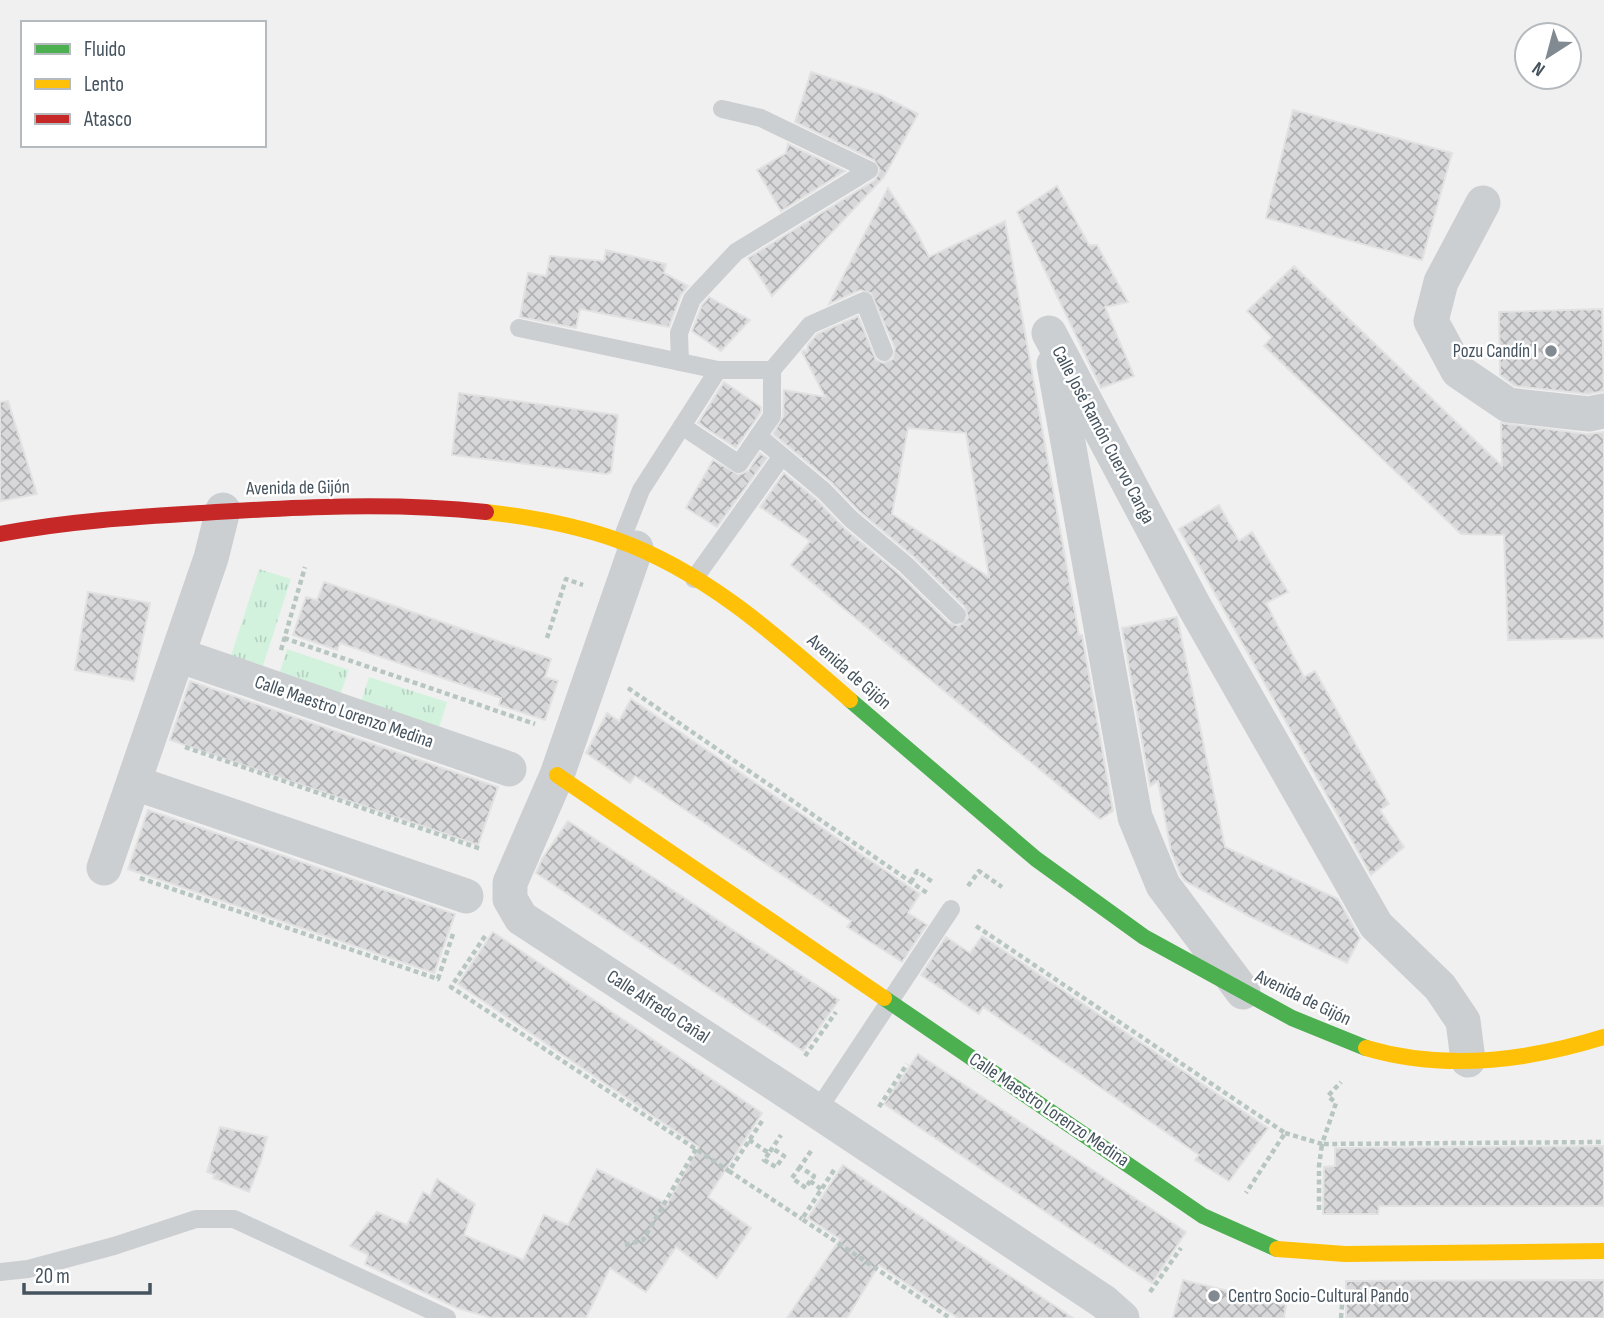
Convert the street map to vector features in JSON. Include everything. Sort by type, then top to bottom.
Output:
[{"type":"street","points":[[1483,203],[1441,282],[1431,321],[1458,371],[1508,405],[1589,414],[1604,411]]},
{"type":"street","name":"Calle José Ramón Cuervo Canga","points":[[1243,992],[1163,885],[1135,817],[1049,333],[1194,606],[1376,925],[1440,987],[1463,1021],[1468,1060]]},
{"type":"street","name":"Avenida de Gijón","points":[[0,534],[47,524],[257,508],[451,509],[544,518],[629,545],[672,565],[758,621],[1057,874],[1145,938],[1301,1024],[1354,1046],[1406,1058],[1499,1058],[1571,1048],[1604,1037]]},
{"type":"street","points":[[120,872],[135,783],[211,558],[223,510]]},
{"type":"street","points":[[516,909],[510,883],[557,775],[629,545]]},
{"type":"street","name":"Calle Maestro Lorenzo Medina","points":[[178,655],[509,769]]},
{"type":"street","name":"Calle Maestro Lorenzo Medina","points":[[557,775],[1203,1216],[1276,1249],[1345,1254],[1604,1251]]},
{"type":"street","points":[[135,783],[466,896]]},
{"type":"street","name":"Calle Alfredo Cañal","points":[[516,909],[1104,1303],[1134,1308]]},
{"type":"lane","points":[[680,362],[679,333],[692,299],[736,252],[869,170],[761,118],[722,109]]},
{"type":"lane","points":[[682,426],[739,464],[772,416],[772,370],[810,325],[864,301],[884,352]]},
{"type":"lane","points":[[519,328],[718,370],[772,370]]},
{"type":"lane","points":[[629,545],[641,491],[718,370]]},
{"type":"lane","points":[[758,436],[824,491],[957,615]]},
{"type":"lane","points":[[694,579],[782,456]]},
{"type":"lane","points":[[817,1111],[951,909]]},
{"type":"lane","points":[[0,1272],[28,1269],[77,1256],[196,1219],[234,1219],[447,1318]]},
{"type":"path","points":[[269,687],[306,567]]},
{"type":"path","points":[[547,638],[566,579],[590,588]]},
{"type":"path","points":[[284,638],[546,728]]},
{"type":"path","points":[[622,685],[934,898]]},
{"type":"path","points":[[151,736],[482,849],[485,838]]},
{"type":"path","points":[[911,882],[917,871]]},
{"type":"path","points":[[120,872],[438,979],[466,896]]},
{"type":"path","points":[[516,909],[451,986],[950,1318]]},
{"type":"path","points":[[951,909],[1285,1133],[1322,1144],[1604,1142]]},
{"type":"path","points":[[793,1049],[804,1057],[858,979]]},
{"type":"path","points":[[890,1114],[879,1107],[930,1028]]},
{"type":"path","points":[[1319,1218],[1319,1166],[1322,1144],[1336,1103],[1328,1096],[1342,1081],[1345,1072]]},
{"type":"path","points":[[729,1171],[782,1088]]},
{"type":"path","points":[[1243,1196],[1285,1133]]},
{"type":"path","points":[[802,1219],[856,1138]]},
{"type":"path","points":[[625,1245],[643,1240],[696,1149]]},
{"type":"path","points":[[800,1167],[792,1178],[806,1188],[810,1181]]},
{"type":"path","points":[[1134,1308],[1153,1289],[1203,1216]]},
{"type":"path","points":[[1141,1282],[1153,1289]]},
{"type":"green space","points":[[259,569],[291,579],[262,669],[230,659]]},
{"type":"green space","points":[[287,649],[349,670],[339,698],[278,678]]},
{"type":"green space","points":[[369,677],[447,702],[437,734],[359,708]]},
{"type":"building","points":[[811,72],[881,95],[918,114],[884,177],[772,296],[748,258],[875,180],[880,170],[874,160],[795,122]]},
{"type":"building","points":[[1293,110],[1452,153],[1422,260],[1266,218]]},
{"type":"building","points":[[788,144],[845,171],[781,211],[757,170],[786,153]]},
{"type":"building","points":[[1057,186],[1089,245],[1097,245],[1128,302],[1105,307],[1134,376],[1101,388],[1017,212]]},
{"type":"building","points":[[888,188],[929,257],[1005,221],[1113,811],[1100,819],[791,565],[810,541],[760,507],[784,473],[898,573],[949,623],[959,626],[968,618],[965,607],[914,557],[773,434],[783,417],[784,390],[825,397],[802,352],[807,352],[808,345],[817,334],[858,316],[876,360],[883,363],[893,359],[895,348],[871,293],[860,290],[829,304]],"holes":[[[908,428],[966,433],[989,577],[892,514]]]},
{"type":"building","points":[[606,250],[666,264],[664,273],[688,286],[681,295],[669,327],[580,309],[576,328],[520,317],[528,273],[546,276],[550,256],[604,261]]},
{"type":"building","points":[[1294,266],[1502,466],[1501,423],[1587,434],[1604,432],[1604,638],[1508,640],[1504,535],[1461,534],[1264,346],[1272,337],[1247,311]]},
{"type":"building","points":[[709,297],[750,320],[721,351],[692,331],[702,305]]},
{"type":"building","name":"Pozu Candín I","points":[[1602,309],[1604,391],[1588,394],[1515,386],[1500,375],[1499,312]]},
{"type":"building","points":[[724,382],[761,407],[761,412],[736,448],[698,423]]},
{"type":"building","points":[[459,393],[618,415],[611,472],[607,474],[452,455]]},
{"type":"building","points":[[8,401],[37,494],[0,501],[0,402]]},
{"type":"building","points":[[760,453],[767,458],[717,527],[686,508],[713,460],[739,475],[748,471]]},
{"type":"building","points":[[1219,505],[1239,541],[1252,532],[1288,592],[1266,603],[1304,677],[1315,671],[1389,804],[1380,810],[1404,847],[1371,875],[1179,529]]},
{"type":"building","points":[[324,582],[551,659],[545,677],[558,681],[545,720],[499,705],[501,698],[340,643],[337,650],[293,635],[306,597],[317,600]]},
{"type":"building","points":[[88,592],[150,603],[134,681],[75,670]]},
{"type":"building","points":[[1177,617],[1225,847],[1338,899],[1360,938],[1347,963],[1249,916],[1185,881],[1181,875],[1171,851],[1158,781],[1150,786],[1122,628]]},
{"type":"building","points":[[190,681],[498,787],[478,845],[170,740]]},
{"type":"building","points":[[631,699],[920,894],[908,913],[927,925],[902,962],[847,927],[851,921],[635,776],[630,783],[586,753],[607,713],[619,721]]},
{"type":"building","points":[[148,810],[455,914],[434,973],[128,869]]},
{"type":"building","points":[[568,821],[839,1000],[803,1051],[536,873],[542,859]]},
{"type":"building","points":[[493,932],[762,1113],[708,1197],[751,1228],[717,1278],[676,1247],[646,1292],[610,1268],[586,1318],[492,1318],[457,1308],[365,1264],[368,1255],[350,1246],[377,1212],[407,1225],[423,1192],[430,1196],[437,1179],[475,1204],[464,1235],[523,1260],[544,1215],[568,1225],[597,1169],[667,1204],[699,1147],[458,984]]},
{"type":"building","points":[[982,936],[1268,1128],[1229,1181],[1195,1160],[1199,1155],[983,1007],[979,1014],[921,975],[946,937],[970,953]]},
{"type":"building","points":[[918,1054],[1186,1232],[1152,1283],[884,1104]]},
{"type":"building","points":[[220,1127],[267,1137],[249,1192],[213,1178],[215,1175],[207,1172]]},
{"type":"building","points":[[1604,1146],[1604,1206],[1379,1206],[1378,1214],[1323,1214],[1324,1167],[1335,1166],[1335,1148]]},
{"type":"building","points":[[843,1165],[1073,1318],[958,1318],[879,1265],[847,1318],[787,1318],[840,1239],[808,1218]]},
{"type":"building","name":"Centro Socio-Cultural Pando","points":[[1183,1280],[1286,1305],[1284,1318],[1173,1318]]},
{"type":"building","points":[[1604,1280],[1604,1318],[1346,1318],[1346,1281]]},
{"type":"traffic: fast","points":[[850,700],[1036,859],[1144,937],[1292,1018],[1366,1048]]},
{"type":"traffic: fast","points":[[884,998],[1203,1216],[1277,1249]]},
{"type":"traffic: slow","points":[[486,512],[536,519],[601,535],[682,570],[741,609],[850,700]]},
{"type":"traffic: slow","points":[[557,775],[884,998]]},
{"type":"traffic: slow","points":[[1366,1048],[1425,1059],[1485,1060],[1545,1052],[1604,1037]]},
{"type":"traffic: slow","points":[[1277,1249],[1345,1254],[1604,1251]]},
{"type":"traffic: jam","points":[[0,534],[101,520],[273,509],[380,506],[486,512]]},
{"type":"place","name":"Pozu Candín I","points":[[1551,351]]},
{"type":"place","name":"Centro Socio-Cultural Pando","points":[[1214,1296]]}]
